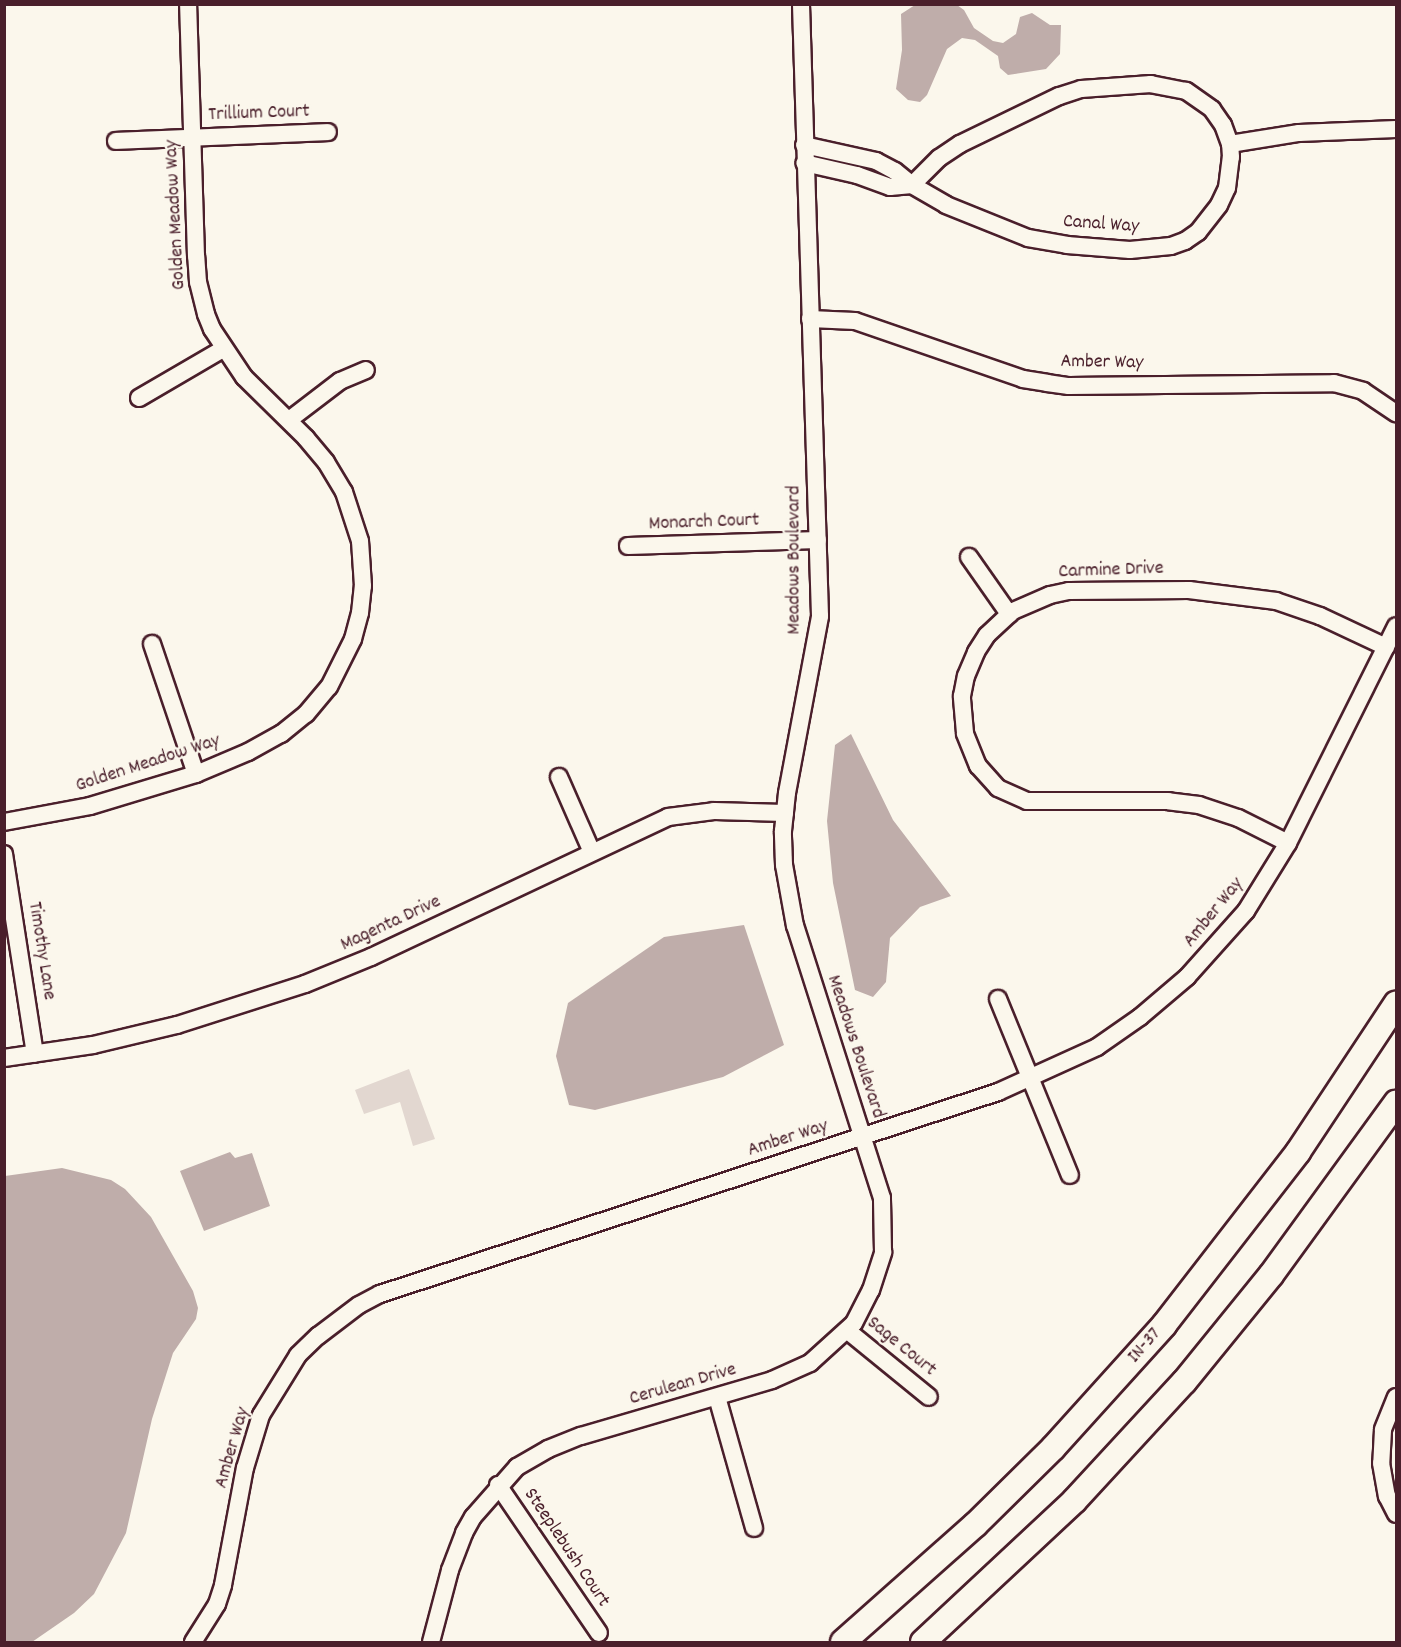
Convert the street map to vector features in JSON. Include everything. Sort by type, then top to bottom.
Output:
[{"type":"highway","name":"IN-37","points":[[843,1642],[975,1525],[1053,1448],[1148,1343],[1206,1274],[1298,1152],[1396,1004]]},
{"type":"highway","points":[[923,1642],[1074,1501],[1184,1382],[1272,1275],[1396,1103]]},
{"type":"street","name":"Golden Meadow Way","points":[[4,822],[90,806],[196,774],[273,739],[306,714],[329,687],[353,639],[363,586],[360,541],[355,519],[344,492],[326,462],[289,420],[244,377],[223,349],[206,314],[198,282],[188,4]]},
{"type":"street","name":"Meadows Boulevard","points":[[801,4],[804,163],[818,540],[818,634],[785,813],[784,865],[788,899],[862,1137]]},
{"type":"street","name":"Canal Way","points":[[804,145],[876,161],[895,171],[912,185],[946,205],[1028,238],[1098,248],[1155,249],[1185,241],[1210,220],[1227,188],[1230,170],[1230,144],[1223,125],[1212,109],[1186,91],[1152,84],[1103,86],[1059,96],[960,144],[939,158],[912,185],[890,187],[858,175],[804,163]]},
{"type":"street","points":[[1230,144],[1299,133],[1396,129]]},
{"type":"street","name":"Trillium Court","points":[[116,141],[328,132]]},
{"type":"street","name":"Amber Way","points":[[810,319],[855,321],[1023,379],[1047,383],[1070,386],[1319,382],[1364,391],[1396,413]]},
{"type":"street","points":[[139,398],[223,349]]},
{"type":"street","points":[[289,420],[340,381],[366,369]]},
{"type":"street","name":"Monarch Court","points":[[628,546],[818,540]]},
{"type":"street","points":[[969,558],[1009,614]]},
{"type":"street","name":"Carmine Drive","points":[[1288,843],[1238,818],[1191,803],[1027,801],[998,789],[978,766],[971,751],[962,716],[962,696],[966,676],[976,652],[987,635],[1009,614],[1030,602],[1069,591],[1189,590],[1276,601],[1320,616],[1386,646]]},
{"type":"street","name":"Amber Way","points":[[193,1642],[217,1604],[224,1585],[245,1468],[261,1415],[298,1355],[339,1318],[380,1294],[998,1092],[1097,1047],[1140,1017],[1187,977],[1246,911],[1288,843],[1396,626]]},
{"type":"street","points":[[152,644],[196,774]]},
{"type":"street","points":[[559,777],[592,852]]},
{"type":"street","name":"Magenta Drive","points":[[4,1058],[93,1045],[177,1025],[305,984],[371,957],[668,817],[714,811],[785,813]]},
{"type":"street","name":"Timothy Lane","points":[[4,854],[35,1054]]},
{"type":"street","points":[[998,999],[1070,1175]]},
{"type":"street","name":"Cerulean Drive","points":[[431,1642],[457,1548],[473,1517],[498,1485],[517,1467],[548,1449],[581,1437],[772,1380],[810,1363],[848,1331],[862,1311],[871,1290],[884,1243],[882,1198],[862,1137]]},
{"type":"street","name":"Sage Court","points":[[848,1331],[929,1397]]},
{"type":"street","points":[[717,1397],[754,1528]]},
{"type":"street","points":[[1396,1397],[1383,1430],[1381,1463],[1387,1496],[1396,1514]]},
{"type":"street","name":"Steeplebush Court","points":[[498,1485],[599,1633]]},
{"type":"shaded area","points":[[915,5],[957,5],[964,10],[974,28],[993,41],[1003,43],[1016,34],[1020,17],[1032,13],[1050,25],[1061,25],[1060,54],[1046,69],[1008,75],[1000,68],[998,56],[975,40],[962,38],[947,49],[927,95],[920,102],[908,100],[896,89],[902,50],[901,14]]},
{"type":"shaded area","points":[[851,734],[893,820],[951,896],[920,907],[890,938],[886,982],[873,997],[855,990],[833,883],[827,821],[835,745]]},
{"type":"shaded area","points":[[744,925],[784,1045],[723,1077],[595,1110],[569,1105],[556,1056],[568,1003],[664,937]]},
{"type":"shaded area","points":[[409,1069],[435,1139],[413,1146],[400,1102],[364,1114],[355,1090]]},
{"type":"shaded area","points":[[230,1152],[235,1158],[252,1153],[270,1206],[204,1231],[180,1171]]},
{"type":"shaded area","points":[[62,1168],[111,1180],[125,1189],[151,1217],[193,1291],[198,1308],[196,1319],[173,1353],[152,1419],[126,1533],[94,1594],[74,1613],[32,1642],[5,1642],[5,1176]]}]
